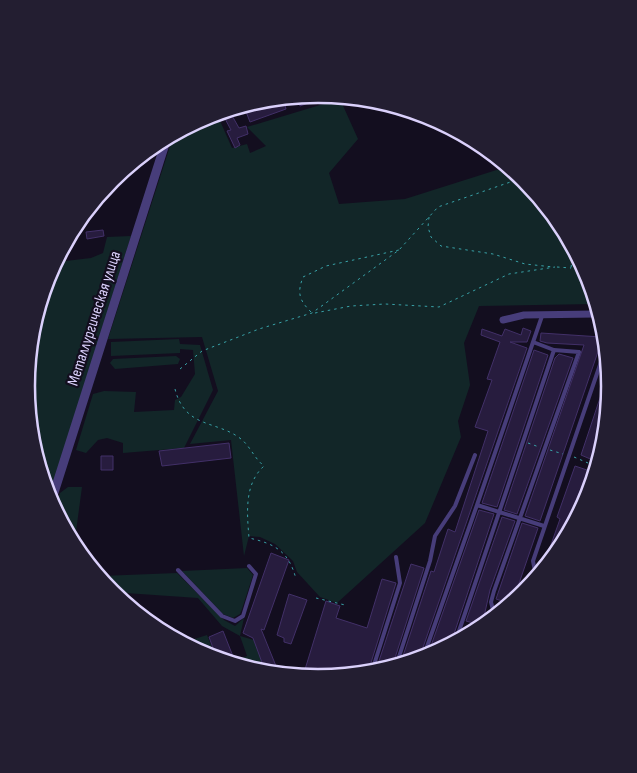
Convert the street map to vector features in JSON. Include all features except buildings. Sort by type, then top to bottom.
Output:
[{"type":"street","name":"Металлургическая улица","points":[[55,490],[163,150]]},
{"type":"street","points":[[503,320],[524,316],[592,314]]},
{"type":"lane","points":[[426,648],[542,316]]},
{"type":"lane","points":[[493,610],[491,602],[578,352],[554,350],[533,342]]},
{"type":"lane","points":[[458,633],[554,350]]},
{"type":"lane","points":[[535,570],[533,561],[544,526],[570,456],[601,363]]},
{"type":"lane","points":[[399,658],[430,561],[435,536],[455,506],[475,455]]},
{"type":"lane","points":[[477,505],[544,526]]},
{"type":"lane","points":[[374,665],[400,583],[396,557]]},
{"type":"lane","points":[[178,570],[222,616],[235,621],[243,616],[256,574],[249,566]]},
{"type":"path","points":[[312,313],[399,250],[438,207],[514,181]]},
{"type":"path","points":[[429,217],[428,227],[431,237],[441,246],[493,254],[525,264],[576,268]]},
{"type":"path","points":[[312,313],[300,302],[298,290],[303,277],[326,266],[399,250]]},
{"type":"path","points":[[571,268],[572,259]]},
{"type":"path","points":[[180,369],[202,351],[260,329],[312,313],[351,306],[385,304],[439,307],[509,274],[555,267]]},
{"type":"path","points":[[175,389],[179,404],[191,415],[242,440],[255,459],[264,466],[256,473],[250,487],[249,538],[273,545],[291,561],[296,579]]},
{"type":"path","points":[[570,456],[591,464]]},
{"type":"path","points":[[316,598],[345,605]]},
{"type":"green space","points":[[325,103],[342,104],[358,139],[329,173],[339,204],[405,199],[500,169],[532,200],[554,229],[573,261],[590,304],[479,306],[464,343],[470,385],[458,421],[461,437],[425,523],[337,603],[320,597],[297,572],[293,561],[275,544],[260,537],[249,536],[244,556],[231,440],[190,444],[218,391],[202,337],[108,339],[170,145],[193,132],[220,121],[232,148],[247,144],[250,153],[266,146],[247,127]]},
{"type":"green space","points":[[131,236],[53,485],[40,442],[37,424],[35,386],[40,331],[50,295],[64,261],[91,258],[103,253],[107,237]]},
{"type":"green space","points":[[179,339],[180,344],[200,345],[213,390],[184,448],[123,453],[123,443],[107,438],[98,440],[86,453],[76,450],[93,394],[104,391],[136,392],[134,412],[174,410],[175,400],[181,397],[195,374],[193,350],[180,349],[180,353],[111,356],[111,342]]},
{"type":"green space","points":[[176,356],[180,359],[178,364],[115,369],[110,363],[113,359]]},
{"type":"green space","points":[[68,487],[82,487],[76,533],[58,498],[60,493]]},
{"type":"green space","points":[[247,568],[253,575],[240,614],[233,618],[223,614],[182,571]]},
{"type":"green space","points":[[177,573],[224,620],[235,626],[244,618],[240,636],[222,626],[198,598],[124,593],[108,576]]},
{"type":"green space","points":[[207,635],[212,649],[193,641],[191,640]]},
{"type":"green space","points":[[240,636],[254,640],[263,665],[240,658],[247,656]]}]
